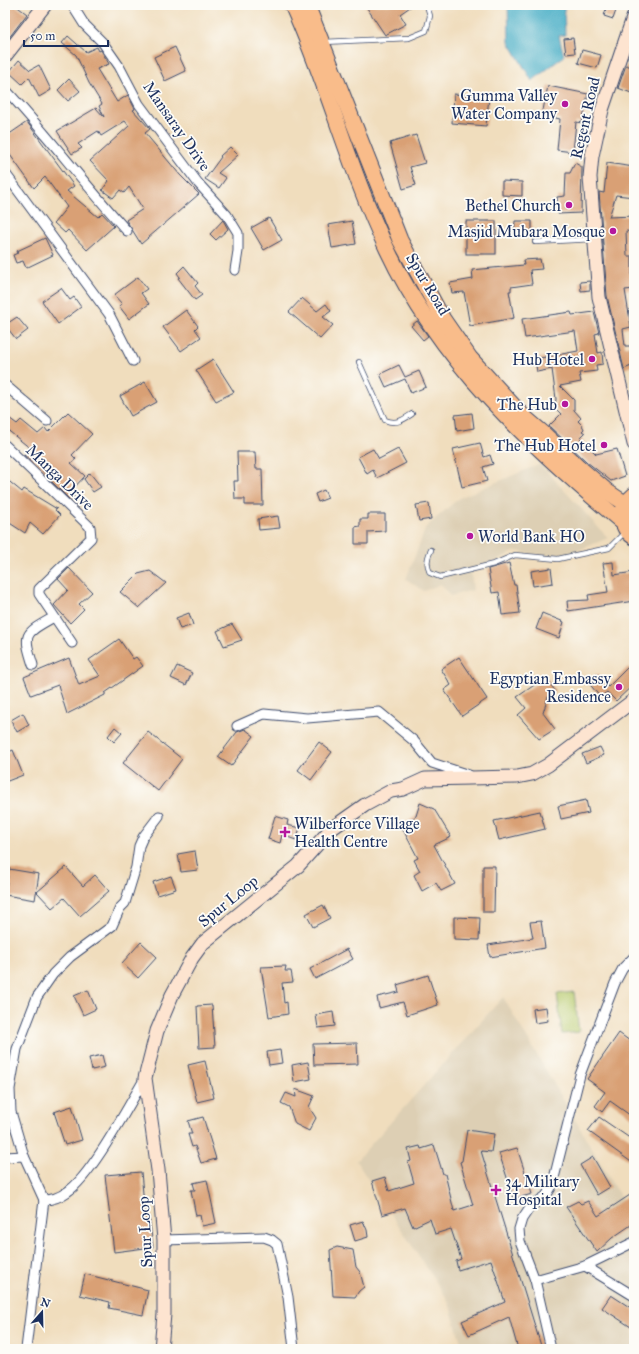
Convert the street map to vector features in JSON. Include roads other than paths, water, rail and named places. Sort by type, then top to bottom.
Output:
[{"type":"main road","name":"Spur Road","points":[[292,5],[315,37]]},
{"type":"main road","name":"Spur Road","points":[[307,5],[315,37],[368,203],[386,248],[419,308],[460,365],[518,421],[570,478],[628,531]]},
{"type":"main road","name":"Spur Road","points":[[518,421],[543,433],[608,492],[630,499]]},
{"type":"main road","points":[[628,531],[622,516],[630,499]]},
{"type":"street","points":[[5,56],[45,5]]},
{"type":"street","name":"Mansaray Drive","points":[[72,5],[84,24],[103,43],[119,66],[139,104],[198,183],[228,215],[238,233],[238,251],[235,270]]},
{"type":"street","name":"Regent Road","points":[[634,15],[604,103],[592,156],[590,198],[600,303],[634,444]]},
{"type":"street","points":[[5,89],[37,123],[100,202],[127,232]]},
{"type":"street","points":[[5,173],[109,314],[133,361]]},
{"type":"street","points":[[5,385],[47,421]]},
{"type":"street","name":"Manga Drive","points":[[5,445],[90,527],[91,538],[38,589],[39,594],[72,643]]},
{"type":"street","points":[[33,665],[26,642],[30,633],[54,617]]},
{"type":"street","name":"Spur Loop","points":[[161,1349],[164,1314],[164,1240],[158,1170],[145,1078],[157,1032],[172,995],[192,958],[203,943],[298,866],[331,829],[391,790],[403,789],[425,779],[517,776],[532,774],[548,765],[634,700]]},
{"type":"street","points":[[237,726],[264,714],[307,718],[379,712],[414,740],[432,763],[475,777]]},
{"type":"street","points":[[26,1349],[44,1200],[24,1156],[11,1112],[10,1089],[17,1049],[27,1018],[37,997],[53,974],[70,956],[112,926],[120,908],[125,903],[136,867],[139,846],[143,837],[159,816]]},
{"type":"street","points":[[550,1349],[535,1280],[520,1241],[521,1224],[530,1207],[546,1196],[552,1186],[580,1075],[615,983],[623,968],[634,957]]},
{"type":"street","points":[[44,1200],[53,1200],[68,1192],[83,1176],[145,1078]]},
{"type":"street","points":[[5,1157],[24,1156]]},
{"type":"street","points":[[164,1240],[257,1237],[272,1240],[277,1244],[288,1297],[294,1349]]},
{"type":"street","points":[[535,1280],[585,1266],[634,1242]]},
{"type":"street","points":[[585,1266],[634,1296]]},
{"type":"lane","points":[[315,37],[409,38],[426,31],[430,16],[427,5]]},
{"type":"lane","points":[[535,242],[594,240]]},
{"type":"lane","points":[[359,362],[385,420],[392,423],[399,422],[412,414]]},
{"type":"lane","points":[[431,550],[427,558],[427,568],[430,572],[440,577],[494,564],[515,555],[558,559],[609,548],[628,531]]},
{"type":"water","points":[[508,5],[564,5],[565,35],[559,36],[564,56],[532,81],[509,42]]},
{"type":"place","name":"Gumma Valley Water Company","points":[[565,104]]},
{"type":"place","name":"Bethel Church","points":[[569,205]]},
{"type":"place","name":"Masjid Mubara Mosque","points":[[613,231]]},
{"type":"place","name":"Hub Hotel","points":[[592,359]]},
{"type":"place","name":"The Hub","points":[[565,404]]},
{"type":"place","name":"The Hub Hotel","points":[[604,445]]},
{"type":"place","name":"World Bank HO","points":[[470,536]]},
{"type":"place","name":"Egyptian Embassy Residence","points":[[619,687]]},
{"type":"place","name":"Wilberforce Village Health Centre","points":[[285,832]]},
{"type":"place","name":"34 Military Hospital","points":[[496,1190]]}]
